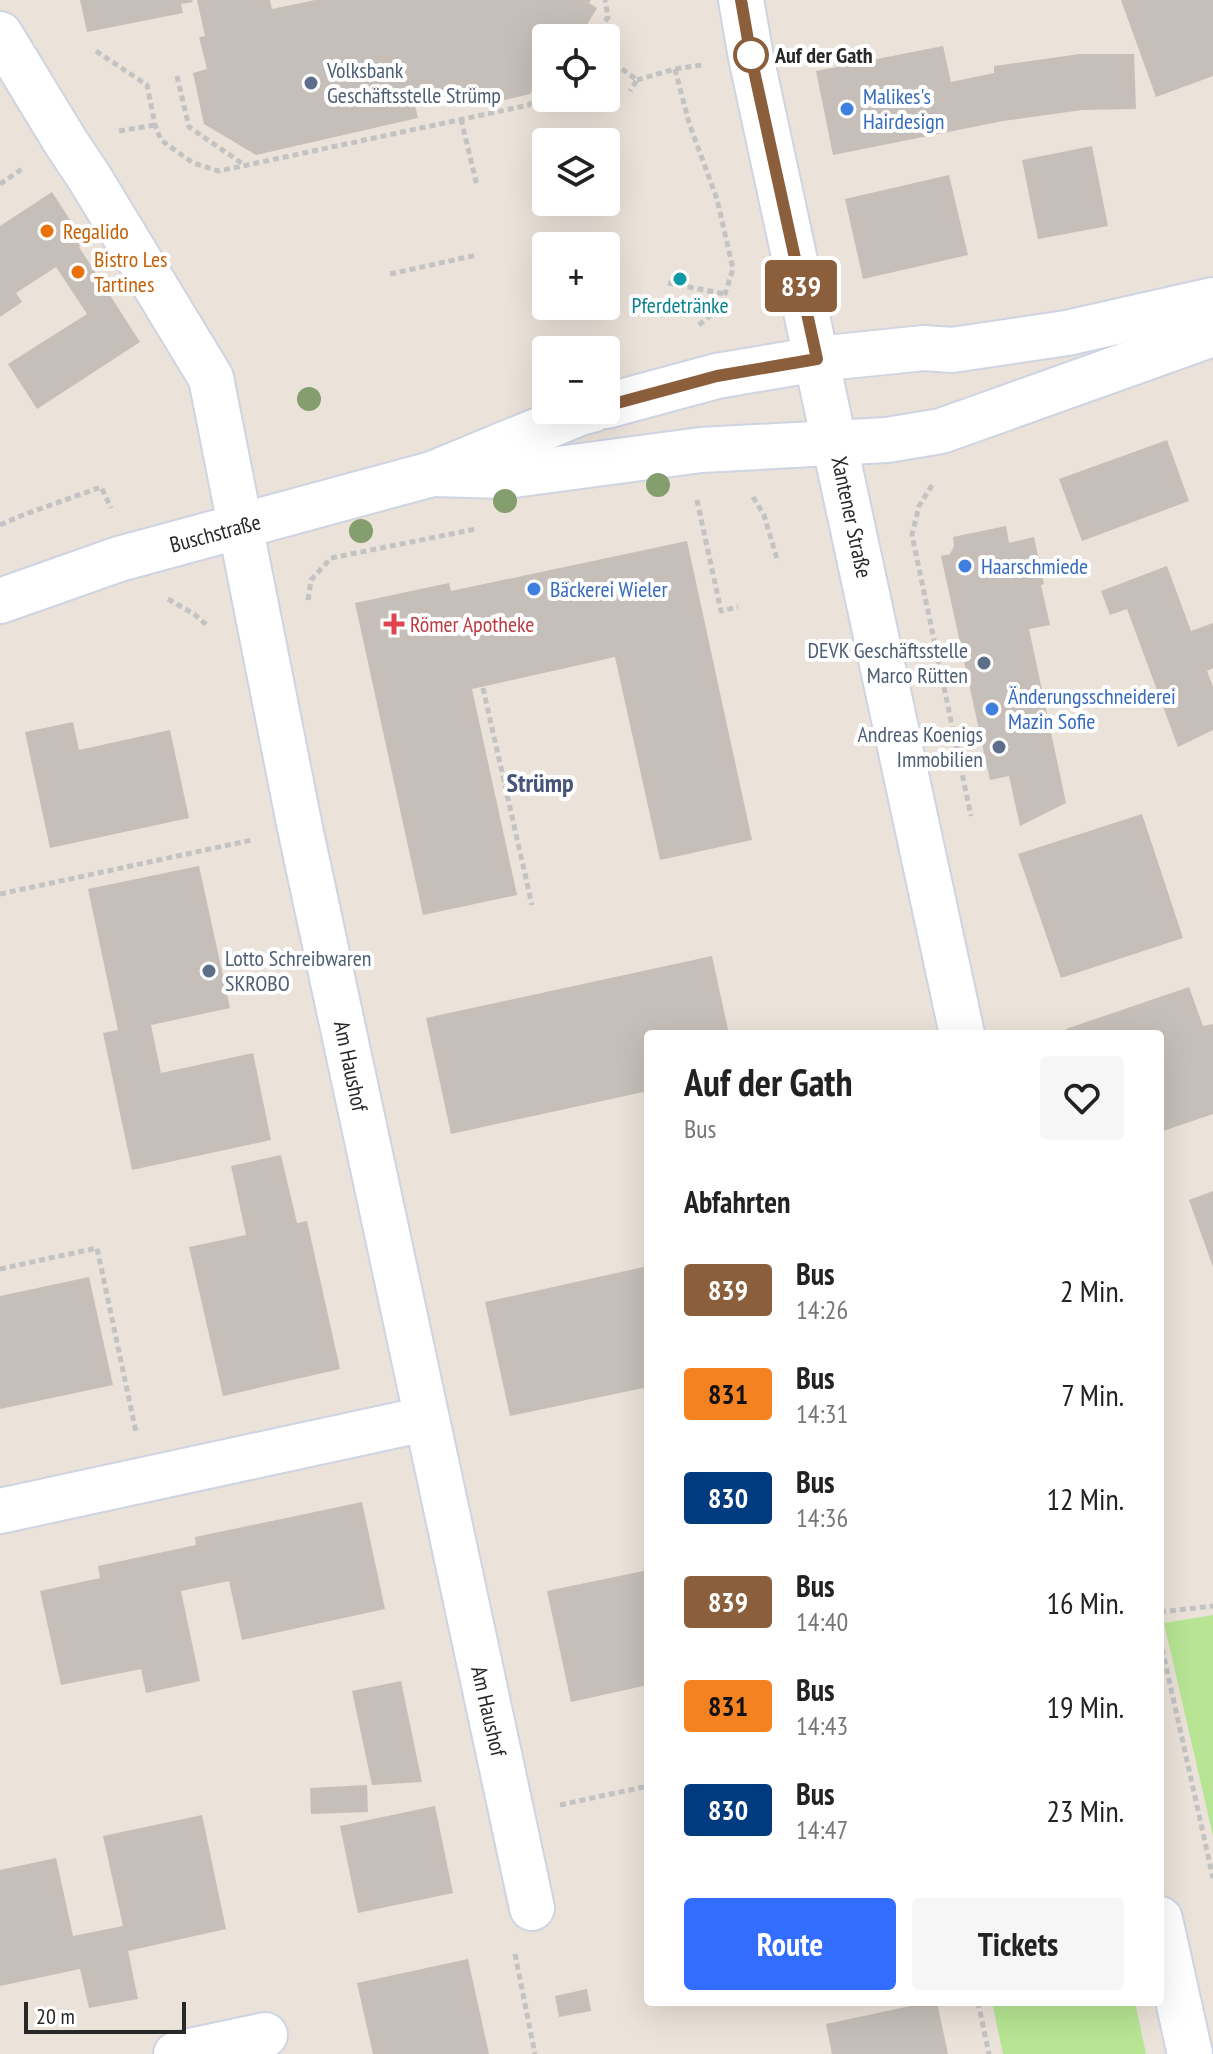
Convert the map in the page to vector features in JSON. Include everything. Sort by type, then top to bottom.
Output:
[{"type":"street","name":"Xantener Straße","points":[[741,0],[961,1030]]},
{"type":"street","name":"Am Haushof","points":[[0,34],[211,378],[300,828],[532,1908]]},
{"type":"street","points":[[620,402],[717,376],[817,359],[924,348],[952,350],[1024,340],[1213,300]]},
{"type":"street","points":[[836,444],[941,431],[1213,334]]},
{"type":"street","name":"Buschstraße","points":[[0,601],[119,559],[432,474],[553,424]]},
{"type":"street","name":"Buschstraße","points":[[432,474],[506,476],[701,450],[836,444]]},
{"type":"street","points":[[0,1511],[425,1419]]},
{"type":"street","points":[[1164,1937],[1190,2054]]},
{"type":"street","points":[[176,2054],[265,2035]]},
{"type":"path","points":[[603,24],[608,17],[605,0]]},
{"type":"path","points":[[96,51],[147,85],[161,140],[193,163],[219,171],[529,105],[532,101]]},
{"type":"path","points":[[620,67],[637,80]]},
{"type":"path","points":[[630,91],[637,80],[675,69],[689,123],[717,199],[733,269],[725,294],[716,310],[704,321]]},
{"type":"path","points":[[177,76],[189,127],[244,164]]},
{"type":"path","points":[[461,119],[477,186]]},
{"type":"path","points":[[134,128],[155,125]]},
{"type":"path","points":[[390,274],[477,255]]},
{"type":"path","points":[[668,283],[725,294]]},
{"type":"path","points":[[935,480],[919,506],[912,535],[973,826]]},
{"type":"path","points":[[694,486],[721,611],[738,607]]},
{"type":"path","points":[[0,525],[101,487],[112,512]]},
{"type":"path","points":[[159,597],[173,600],[215,633]]},
{"type":"path","points":[[483,688],[532,905]]},
{"type":"path","points":[[0,894],[266,838],[300,828]]},
{"type":"path","points":[[0,1269],[97,1248],[146,1479]]},
{"type":"path","points":[[1164,1612],[1213,1606]]},
{"type":"path","points":[[1164,1657],[1213,1878]]},
{"type":"path","points":[[512,1815],[644,1787]]},
{"type":"path","points":[[532,1908],[515,1953],[535,2054]]},
{"type":"path","points":[[506,1948],[515,1953]]},
{"type":"path","points":[[979,2006],[989,2054]]},
{"type":"green space","points":[[1213,1615],[1213,1836],[1164,1623]]},
{"type":"green space","points":[[993,2006],[1136,2006],[1146,2054],[1003,2054]]},
{"type":"building","points":[[80,0],[193,2],[181,4],[183,13],[87,32]]},
{"type":"building","points":[[197,0],[270,0],[272,9],[315,0],[591,0],[589,3],[597,8],[587,24],[532,24],[530,94],[479,106],[477,93],[415,106],[418,118],[256,155],[204,124],[193,73],[207,69],[199,37],[205,36]]},
{"type":"building","points":[[1121,0],[1213,0],[1213,76],[1156,97]]},
{"type":"building","points":[[943,46],[951,82],[994,73],[994,66],[1080,54],[1134,54],[1136,109],[1082,110],[1003,121],[833,155],[816,71]]},
{"type":"building","points":[[1092,146],[1108,226],[1038,239],[1022,160]]},
{"type":"building","points":[[949,175],[968,255],[863,279],[845,199]]},
{"type":"building","points":[[52,192],[85,243],[79,247],[140,342],[37,409],[8,364],[87,314],[56,267],[16,293],[22,302],[0,317],[0,226]]},
{"type":"building","points":[[1167,440],[1189,501],[1082,541],[1059,479]]},
{"type":"building","points":[[1006,526],[1009,543],[1034,537],[1050,625],[1029,629],[1066,803],[1020,826],[1009,776],[990,780],[941,556],[950,554],[954,546],[953,537]]},
{"type":"building","points":[[687,541],[752,840],[660,860],[615,657],[472,689],[517,895],[423,915],[355,603],[449,583],[451,591]]},
{"type":"building","points":[[1167,566],[1191,631],[1213,623],[1213,668],[1207,671],[1213,687],[1213,730],[1178,747],[1127,609],[1110,615],[1101,591]]},
{"type":"building","points":[[73,722],[79,750],[170,730],[189,818],[50,848],[25,732]]},
{"type":"building","points":[[1142,814],[1183,938],[1061,978],[1018,854]]},
{"type":"building","points":[[199,866],[230,1008],[151,1025],[161,1073],[253,1053],[271,1140],[132,1170],[103,1033],[118,1030],[88,889]]},
{"type":"building","points":[[712,956],[728,1030],[644,1030],[644,1092],[451,1134],[426,1018]]},
{"type":"building","points":[[1189,987],[1203,1026],[1213,1024],[1213,1114],[1164,1131],[1164,1030],[1066,1029]]},
{"type":"building","points":[[281,1155],[297,1223],[307,1221],[340,1369],[223,1396],[189,1247],[246,1235],[231,1166]]},
{"type":"building","points":[[1213,1191],[1213,1267],[1189,1200]]},
{"type":"building","points":[[644,1267],[644,1388],[510,1416],[485,1302]]},
{"type":"building","points":[[89,1277],[113,1385],[0,1409],[0,1296]]},
{"type":"building","points":[[362,1502],[385,1609],[242,1640],[229,1581],[181,1591],[200,1681],[146,1693],[141,1669],[61,1685],[40,1591],[100,1578],[98,1566],[196,1545],[195,1537]]},
{"type":"building","points":[[644,1571],[644,1686],[571,1702],[547,1591]]},
{"type":"building","points":[[401,1681],[422,1782],[372,1785],[352,1691]]},
{"type":"building","points":[[367,1785],[368,1812],[311,1814],[310,1788]]},
{"type":"building","points":[[435,1806],[453,1893],[358,1913],[340,1826]]},
{"type":"building","points":[[202,1815],[226,1929],[128,1951],[138,1999],[89,2008],[80,1969],[0,1986],[0,1870],[56,1858],[73,1936],[123,1926],[103,1836]]},
{"type":"building","points":[[468,1959],[489,2054],[373,2054],[357,1983]]},
{"type":"building","points":[[587,1989],[591,2011],[559,2017],[555,1996]]},
{"type":"building","points":[[910,2006],[938,2006],[948,2054],[832,2054],[826,2024]]},
{"type":"bus line","name":"839","points":[[620,402],[717,376],[817,359],[741,0]]},
{"type":"place","name":"Auf der Gath","points":[[751,55]]},
{"type":"place","name":"Volksbank Geschäftsstelle Strümp","points":[[311,83]]},
{"type":"place","name":"Malikes's Hairdesign","points":[[847,109]]},
{"type":"place","name":"Regalido","points":[[47,231]]},
{"type":"place","name":"Bistro Les Tartines","points":[[78,272]]},
{"type":"place","name":"Pferdetränke","points":[[680,279]]},
{"type":"place","name":"Haarschmiede","points":[[965,566]]},
{"type":"place","name":"Bäckerei Wieler","points":[[534,589]]},
{"type":"place","name":"Römer Apotheke","points":[[394,624]]},
{"type":"place","name":"DEVK Geschäftsstelle Marco Rütten","points":[[984,663]]},
{"type":"place","name":"Änderungsschneiderei Mazin Sofie","points":[[992,709]]},
{"type":"place","name":"Andreas Koenigs Immobilien","points":[[999,747]]},
{"type":"place","name":"Lotto Schreibwaren SKROBO","points":[[209,971]]},
{"type":"district","name":"Strümp","points":[[540,783]]}]
